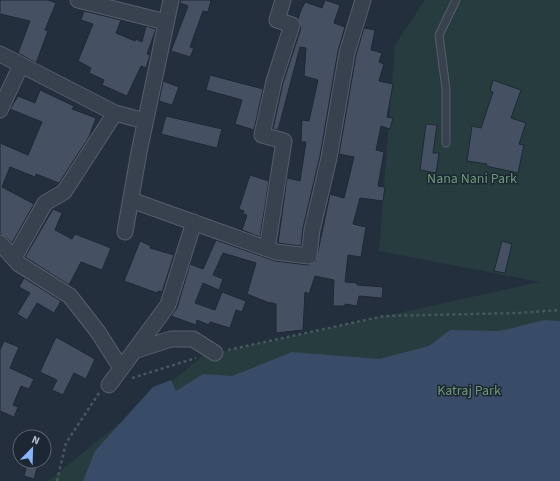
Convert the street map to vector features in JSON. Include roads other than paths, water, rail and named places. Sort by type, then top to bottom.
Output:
[{"type":"street","points":[[78,0],[166,22]]},
{"type":"street","points":[[125,232],[145,121],[171,0]]},
{"type":"street","points":[[267,249],[284,141],[262,136],[274,81],[292,25],[277,20],[283,0]]},
{"type":"street","points":[[131,200],[276,252],[309,256],[312,230],[329,158],[347,53],[363,0]]},
{"type":"street","points":[[0,54],[114,113],[145,121]]},
{"type":"street","points":[[0,110],[21,65]]},
{"type":"street","points":[[14,258],[45,204],[64,192],[114,113]]},
{"type":"street","points":[[109,385],[126,373],[134,351],[168,305],[194,222]]},
{"type":"street","points":[[0,243],[19,264],[70,296],[98,332],[126,373]]},
{"type":"street","points":[[134,351],[171,338],[193,339],[215,353]]},
{"type":"lane","points":[[446,143],[446,89],[439,35],[456,0]]},
{"type":"water","name":"Katraj Park","points":[[544,320],[560,321],[560,481],[83,481],[95,451],[153,387],[171,380],[176,391],[203,374],[232,376],[292,352],[379,359],[429,346],[450,330],[500,331]]},
{"type":"park label","name":"Nana Nani Park","points":[[472,179]]}]
